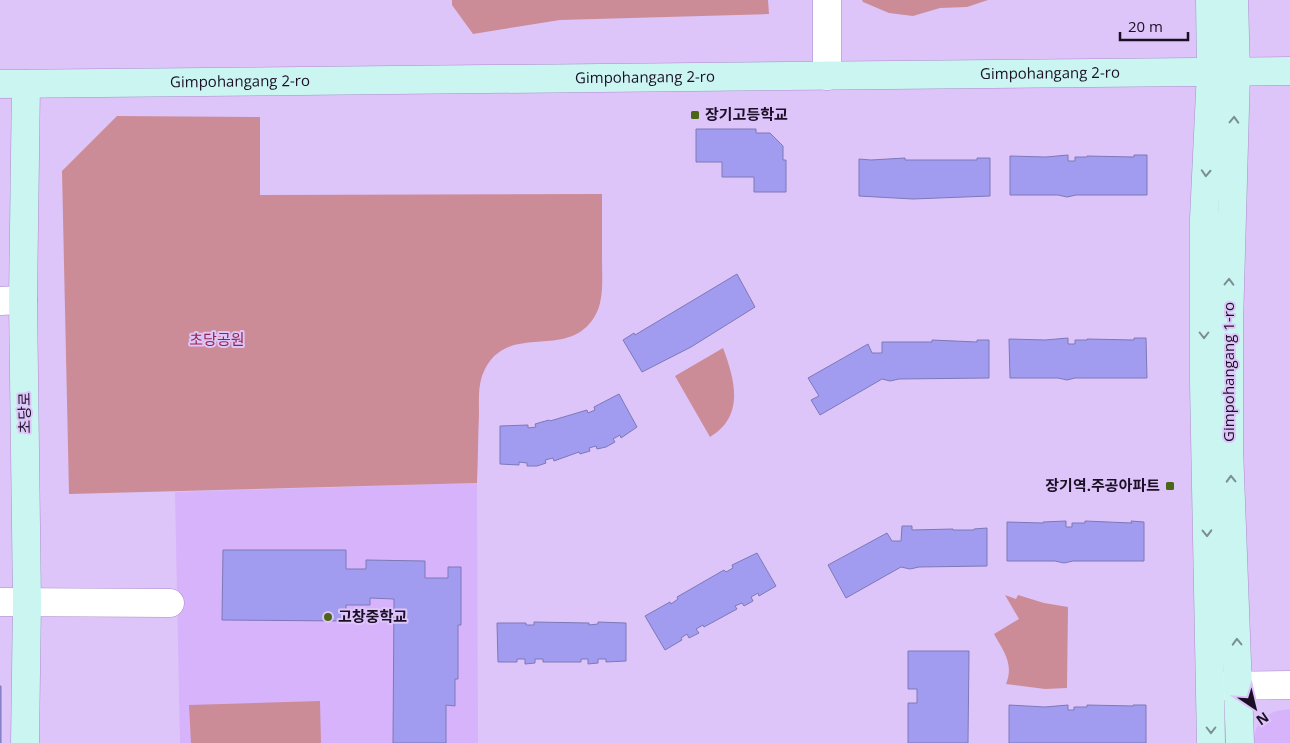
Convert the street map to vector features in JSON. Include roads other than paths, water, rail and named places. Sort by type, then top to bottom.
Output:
[{"type":"street","points":[[827,0],[827,76]]},
{"type":"street","name":"Gimpohangang 1-ro","points":[[1210,0],[1223,72],[1231,206],[1229,429],[1240,743]]},
{"type":"street","name":"Gimpohangang 1-ro","points":[[1211,743],[1204,383],[1204,219],[1234,0]]},
{"type":"street","name":"Gimpohangang 2-ro","points":[[20,84],[1290,71]]},
{"type":"street","name":"초당로","points":[[20,84],[12,301],[33,602],[25,743]]},
{"type":"street","name":"초당로","points":[[20,84],[36,743]]},
{"type":"street","points":[[0,602],[170,602]]},
{"type":"street","points":[[1210,686],[1290,686]]},
{"type":"place","name":"장기고등학교","points":[[695,115]]},
{"type":"place","name":"장기역.주공아파트","points":[[1170,486]]},
{"type":"place","name":"고창중학교","points":[[328,617]]},
{"type":"park label","name":"초당공원","points":[[217,340]]}]
